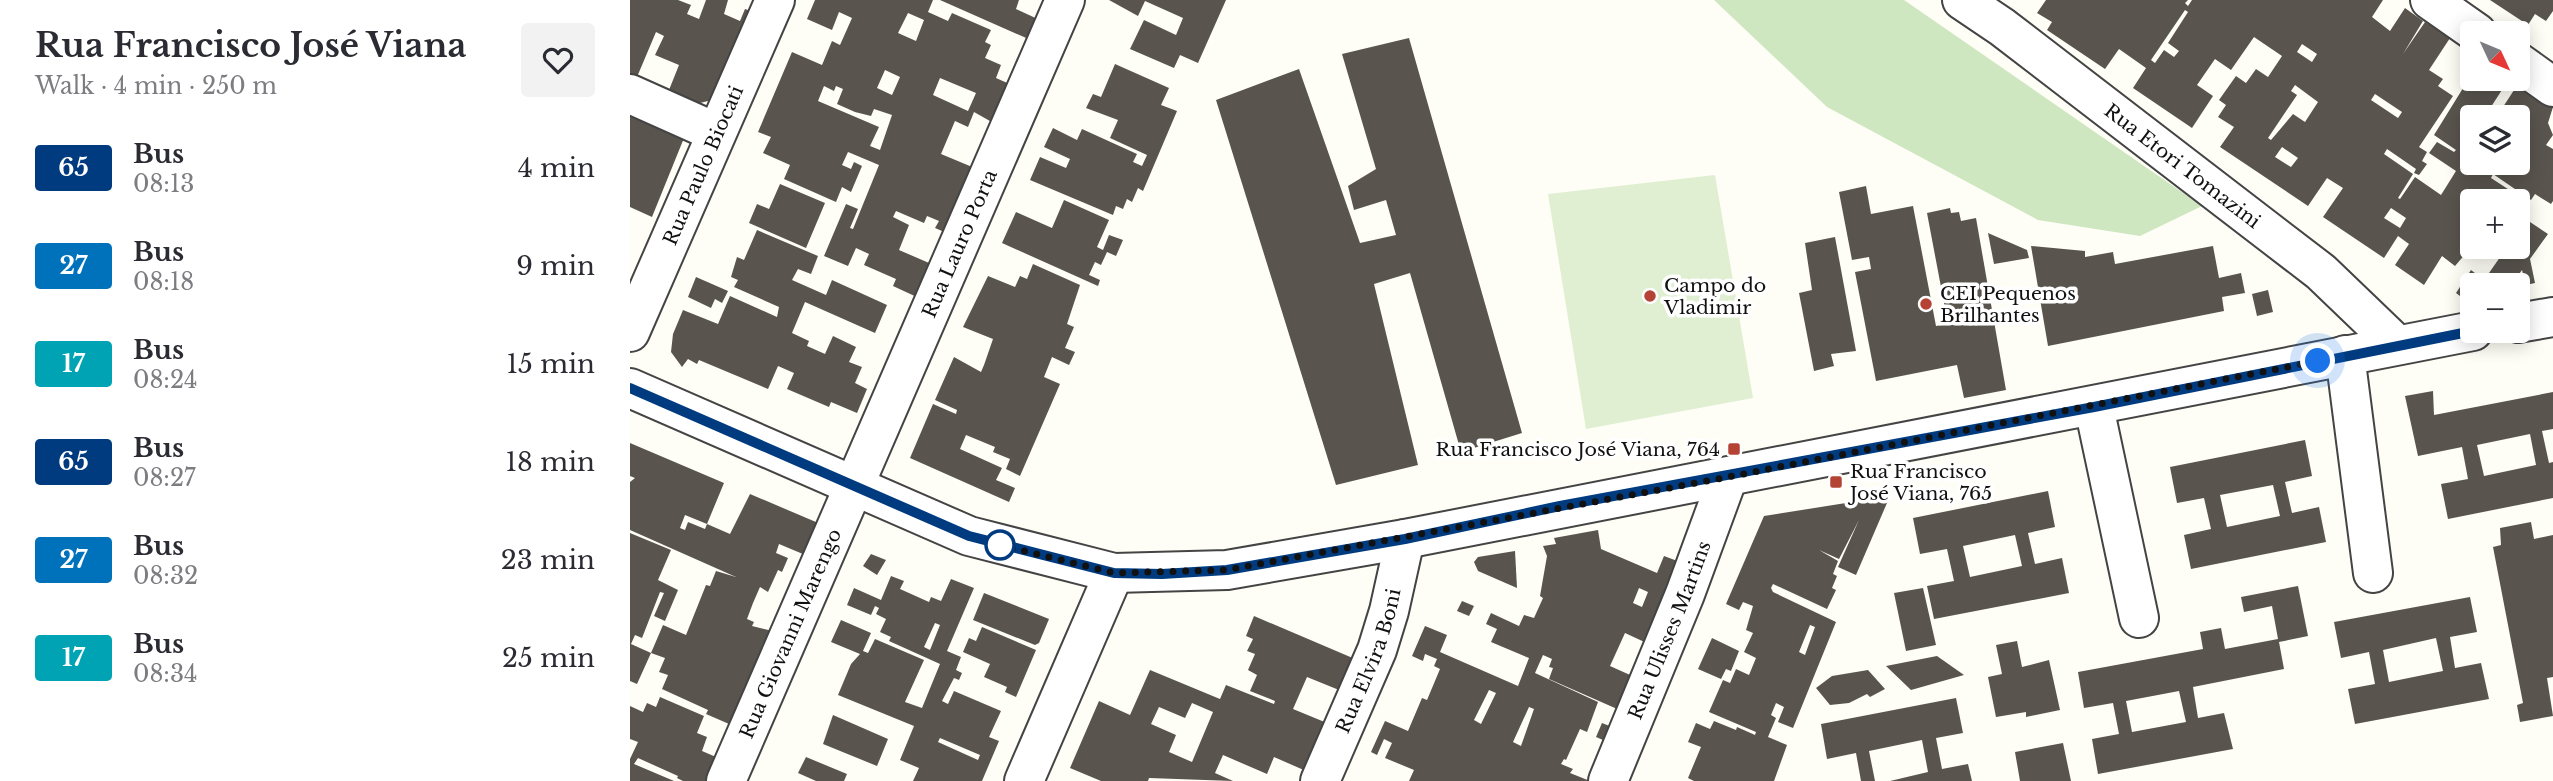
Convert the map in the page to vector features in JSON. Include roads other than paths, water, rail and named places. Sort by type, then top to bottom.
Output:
[{"type":"street","name":"Rua Paulo Biocati","points":[[630,332],[715,132],[775,0]]},
{"type":"street","name":"Rua Lauro Porta","points":[[855,487],[1065,0]]},
{"type":"street","name":"Rua Etori Tomazini","points":[[1962,0],[2002,27],[2320,272],[2396,344]]},
{"type":"street","points":[[2430,0],[2460,21]]},
{"type":"street","points":[[2530,71],[2553,87]]},
{"type":"street","points":[[630,94],[715,132]]},
{"type":"street","points":[[2530,321],[2553,317]]},
{"type":"street","points":[[630,388],[969,536],[1114,573],[1227,570],[1405,539],[1560,506],[1728,477],[1833,454],[2094,407],[2460,333]]},
{"type":"street","points":[[2345,355],[2372,573]]},
{"type":"street","points":[[2094,407],[2139,618]]},
{"type":"street","name":"Rua Ulisses Martins","points":[[1608,781],[1685,594],[1728,477]]},
{"type":"street","name":"Rua Giovanni Marengo","points":[[726,781],[855,487]]},
{"type":"street","name":"Rua Elvira Boni","points":[[1320,781],[1377,650],[1405,539]]},
{"type":"street","points":[[1024,781],[1114,573]]},
{"type":"place","name":"Campo do Vladimir","points":[[1650,296]]},
{"type":"place","name":"CEI Pequenos Brilhantes","points":[[1926,304]]},
{"type":"place","name":"Rua Francisco José Viana, 764","points":[[1734,449]]},
{"type":"place","name":"Rua Francisco José Viana, 765","points":[[1836,482]]}]
